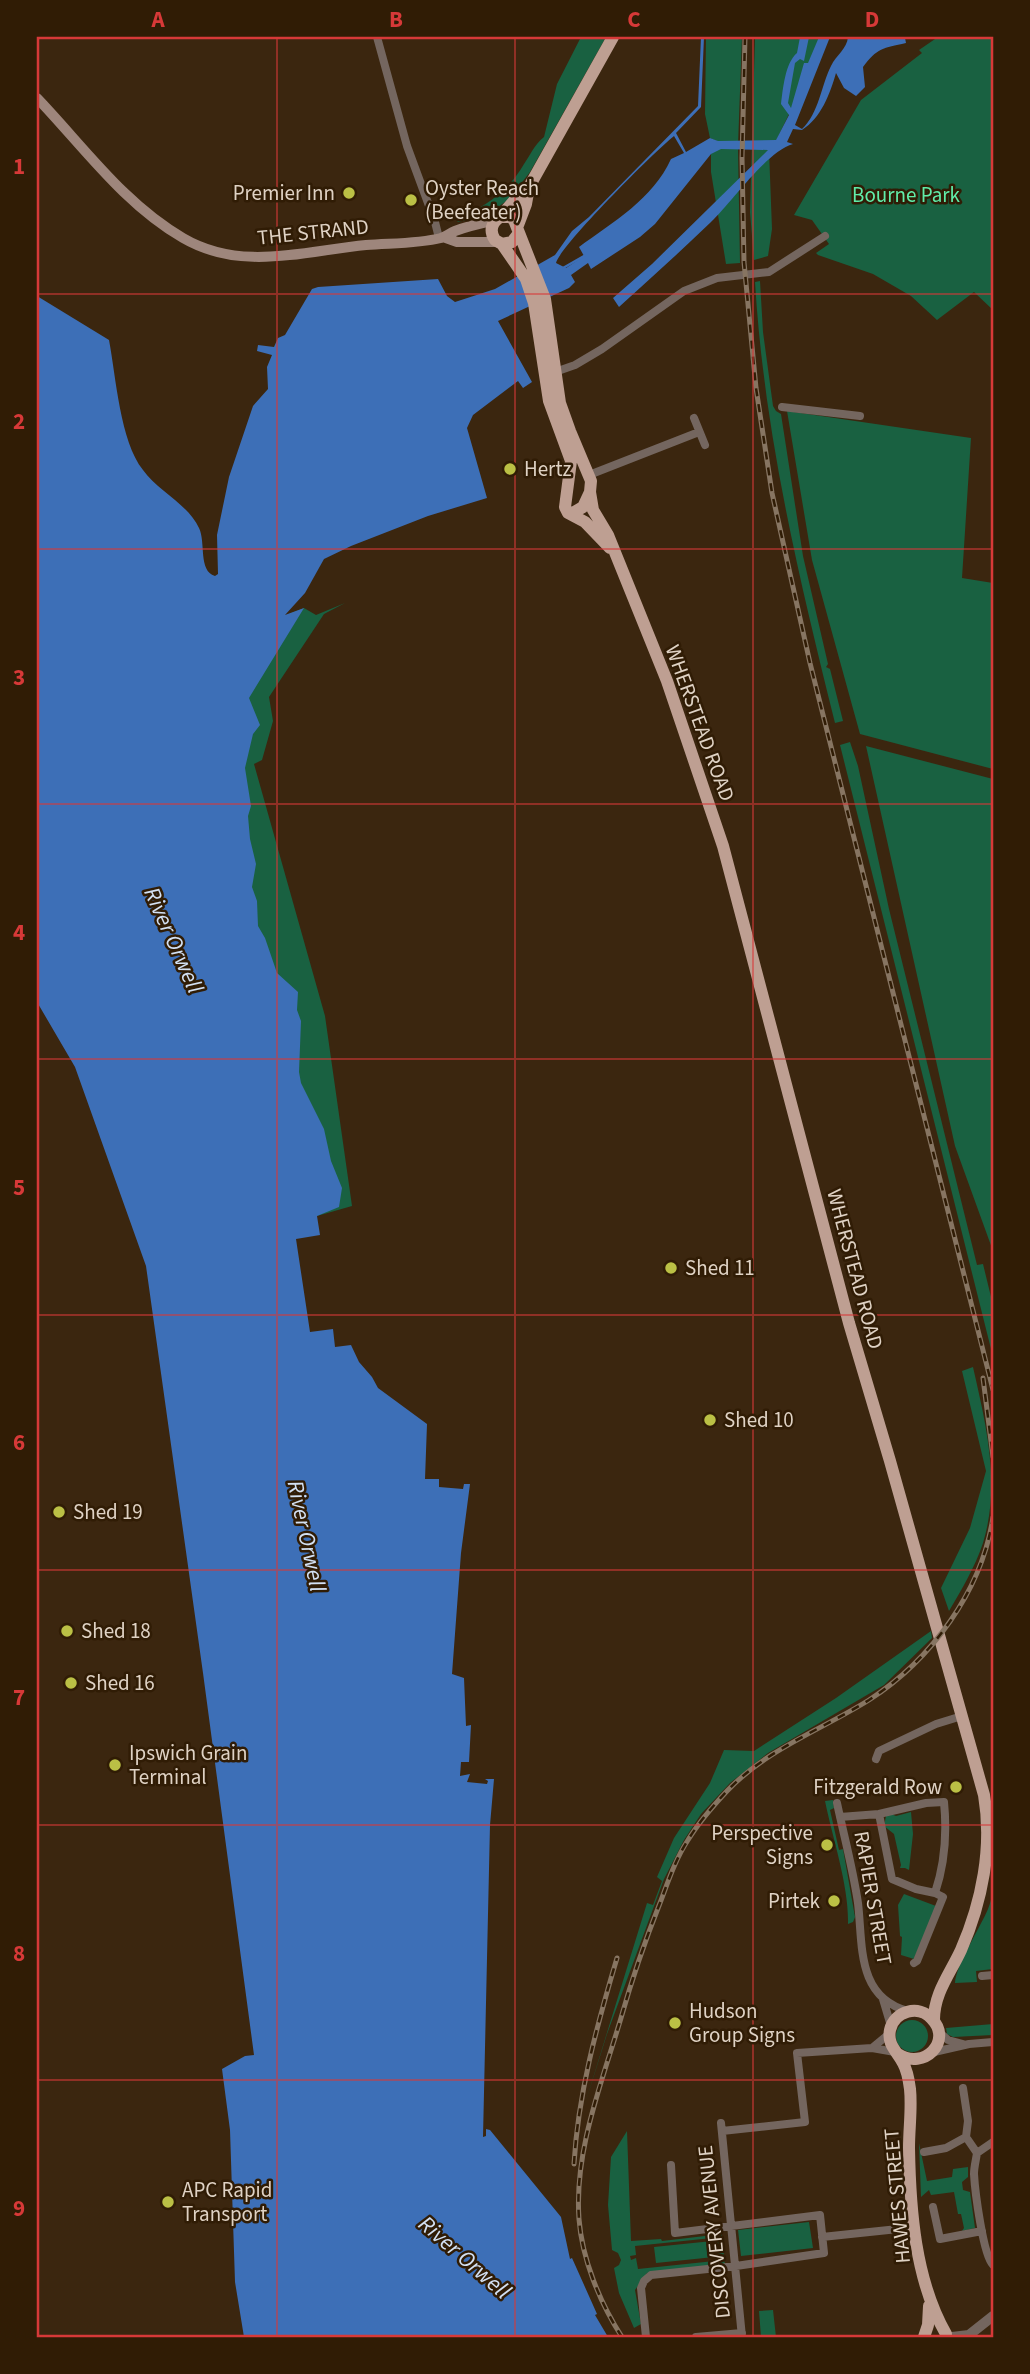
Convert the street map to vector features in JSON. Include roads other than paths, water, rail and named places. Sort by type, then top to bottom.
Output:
[{"type":"main road","points":[[529,187],[491,228],[500,243],[512,242],[519,229],[529,187],[613,37]]},
{"type":"main road","name":"THE STRAND","points":[[37,98],[122,191],[185,240],[215,251],[244,258],[262,258],[441,238],[457,242],[500,243]]},
{"type":"main road","points":[[498,218],[510,217],[519,229]]},
{"type":"main road","name":"THE STRAND","points":[[441,238],[498,218]]},
{"type":"main road","name":"WHERSTEAD ROAD","points":[[519,229],[526,265],[540,301],[560,403],[591,481],[593,510],[608,535],[667,681],[723,846],[849,1323],[986,1806],[983,1879],[970,1925],[954,1964],[938,1993],[936,2026]]},
{"type":"main road","name":"WHERSTEAD ROAD","points":[[500,243],[526,265]]},
{"type":"main road","name":"WHERSTEAD ROAD","points":[[540,301],[549,401],[571,461],[565,502],[567,511],[592,529],[618,559]]},
{"type":"main road","points":[[571,514],[583,506],[590,492]]},
{"type":"main road","name":"WHERSTEAD ROAD","points":[[911,2011],[938,1993]]},
{"type":"main road","points":[[911,2011],[925,2013],[936,2026],[937,2043],[928,2055],[911,2060],[896,2053],[891,2045],[892,2027],[911,2011]]},
{"type":"main road","name":"HAWES STREET","points":[[896,2053],[906,2070],[910,2089],[909,2158],[914,2215],[929,2298],[926,2337],[939,2333],[950,2336]]},
{"type":"main road","name":"HAWES STREET","points":[[910,2089],[915,2074],[928,2055]]},
{"type":"main road","name":"HAWES STREET","points":[[929,2298],[950,2336]]},
{"type":"street","points":[[377,37],[403,133],[441,238]]},
{"type":"street","points":[[555,372],[575,365],[602,349],[684,291],[718,278],[769,272],[825,236]]},
{"type":"street","points":[[782,407],[860,416]]},
{"type":"street","points":[[694,418],[705,446]]},
{"type":"street","points":[[589,475],[699,432]]},
{"type":"street","points":[[876,1759],[879,1751],[936,1724],[962,1716]]},
{"type":"street","points":[[840,1817],[879,1814],[926,1803],[944,1802],[945,1846],[935,1893]]},
{"type":"street","name":"RAPIER STREET","points":[[837,1803],[858,1905],[858,1928],[865,1967],[873,1985],[882,1996],[894,2007],[911,2011]]},
{"type":"street","points":[[879,1814],[892,1879],[943,1897],[926,1942],[914,1963]]},
{"type":"street","points":[[982,1976],[993,1975]]},
{"type":"street","name":"RAPIER STREET","points":[[882,1996],[892,2027]]},
{"type":"street","points":[[936,2026],[953,2042],[969,2044]]},
{"type":"street","points":[[872,2048],[892,2027]]},
{"type":"street","points":[[928,2055],[942,2049],[993,2042]]},
{"type":"street","points":[[872,2048],[896,2053]]},
{"type":"street","name":"DISCOVERY AVENUE","points":[[742,2335],[722,2127],[805,2122],[796,2053],[872,2048]]},
{"type":"street","points":[[962,2088],[968,2121],[966,2137],[977,2153],[974,2173],[982,2231],[989,2260],[993,2265]]},
{"type":"street","points":[[924,2152],[946,2148],[966,2137]]},
{"type":"street","points":[[977,2153],[993,2142]]},
{"type":"street","points":[[646,2337],[641,2288],[648,2277],[824,2253],[820,2215],[676,2233],[671,2165]]},
{"type":"street","points":[[933,2207],[940,2239],[982,2231]]},
{"type":"street","points":[[898,2229],[914,2215]]},
{"type":"street","points":[[822,2237],[898,2229],[917,2237]]},
{"type":"street","points":[[950,2336],[969,2335],[993,2316]]},
{"type":"street","points":[[976,2337],[993,2316]]},
{"type":"street","points":[[696,2337],[742,2335]]},
{"type":"water","name":"River Orwell","points":[[701,37],[704,37],[701,107],[676,133],[686,152],[710,138],[718,141],[776,140],[789,115],[781,104],[787,70],[797,53],[800,37],[809,37],[804,61],[800,59],[795,63],[788,103],[791,108],[804,63],[808,63],[819,37],[830,37],[795,125],[802,129],[816,107],[831,66],[846,45],[848,37],[926,37],[905,38],[906,43],[886,48],[872,56],[863,67],[865,87],[856,96],[844,88],[836,73],[820,112],[802,130],[793,129],[787,142],[793,144],[761,166],[711,222],[619,307],[613,298],[652,264],[768,150],[721,149],[711,154],[655,224],[640,237],[591,269],[588,263],[571,275],[575,282],[569,288],[498,321],[532,382],[523,388],[518,381],[473,415],[467,428],[487,498],[428,516],[324,559],[305,593],[285,615],[304,608],[249,698],[260,725],[253,734],[245,768],[251,806],[248,816],[250,839],[256,864],[252,887],[257,901],[258,926],[277,973],[298,992],[301,1083],[324,1129],[331,1161],[342,1188],[339,1207],[317,1216],[320,1235],[296,1239],[310,1332],[333,1329],[335,1347],[351,1345],[359,1362],[378,1388],[427,1424],[425,1479],[439,1479],[439,1487],[463,1489],[464,1484],[470,1484],[461,1553],[452,1674],[464,1678],[466,1726],[471,1725],[469,1762],[461,1762],[460,1776],[470,1774],[467,1782],[487,1784],[485,1779],[494,1779],[490,1825],[483,2137],[486,2136],[486,2129],[490,2130],[561,2217],[570,2259],[572,2258],[597,2314],[595,2315],[608,2337],[244,2337],[235,2282],[230,2130],[222,2069],[245,2056],[254,2055],[146,1266],[75,1067],[37,1002],[37,296],[109,340],[124,426],[135,458],[149,478],[194,519],[201,534],[206,568],[215,576],[218,574],[217,535],[229,477],[253,406],[268,389],[267,367],[272,355],[257,351],[258,345],[274,347],[278,338],[285,335],[312,289],[438,279],[447,296],[455,302],[495,289],[555,255],[572,231],[698,106]],"holes":[[[674,136],[684,153],[671,159],[654,186],[631,209],[579,247],[584,256],[566,268],[556,263],[561,253],[590,219]]]},
{"type":"waterway","points":[[563,268],[584,256]]},
{"type":"railway","points":[[745,37],[742,158],[744,262],[756,388],[772,493],[810,663],[993,1390]]},
{"type":"railway","points":[[983,1378],[993,1457]]},
{"type":"railway","points":[[622,2337],[606,2310],[584,2250],[579,2219],[581,2168],[591,2117],[630,1989],[676,1863],[701,1821],[743,1776],[777,1752],[869,1700],[892,1684],[933,1644],[965,1597],[978,1571],[993,1517]]},
{"type":"railway","points":[[574,2164],[584,2086],[617,1958]]},
{"type":"place","name":"Premier Inn","points":[[349,193]]},
{"type":"place","name":"Oyster Reach (Beefeater)","points":[[411,200]]},
{"type":"place","name":"Hertz","points":[[510,469]]},
{"type":"place","name":"Shed 11","points":[[671,1268]]},
{"type":"place","name":"Shed 10","points":[[710,1420]]},
{"type":"place","name":"Shed 19","points":[[59,1512]]},
{"type":"place","name":"Shed 18","points":[[67,1631]]},
{"type":"place","name":"Shed 16","points":[[71,1683]]},
{"type":"place","name":"Ipswich Grain Terminal","points":[[115,1765]]},
{"type":"place","name":"Fitzgerald Row","points":[[956,1787]]},
{"type":"place","name":"Perspective Signs","points":[[827,1845]]},
{"type":"place","name":"Pirtek","points":[[834,1901]]},
{"type":"place","name":"Hudson Group Signs","points":[[675,2023]]},
{"type":"place","name":"APC Rapid Transport","points":[[168,2202]]},
{"type":"park label","name":"Bourne Park","points":[[906,195]]}]
